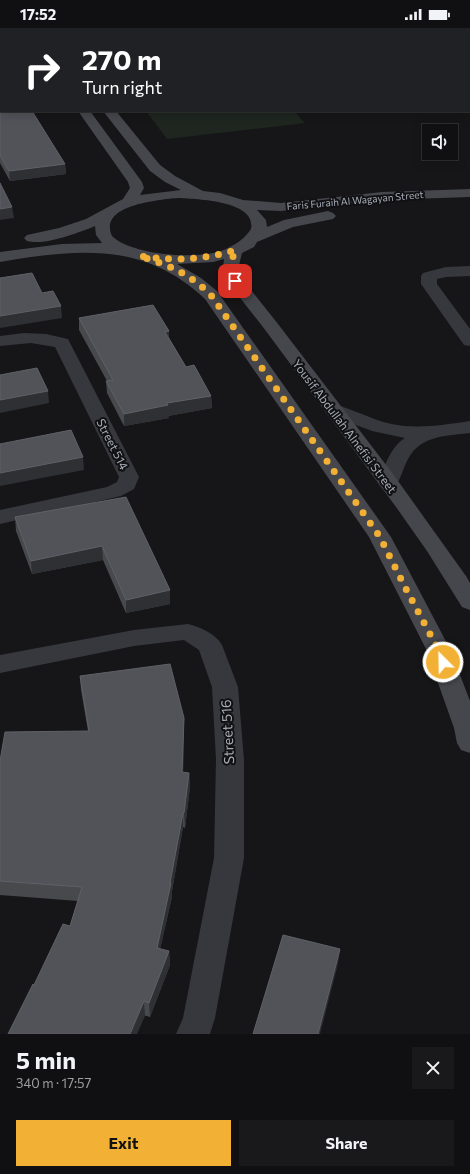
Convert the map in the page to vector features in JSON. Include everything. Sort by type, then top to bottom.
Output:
[{"type":"street","points":[[85,112],[135,182],[137,188],[129,202]]},
{"type":"street","points":[[110,112],[155,168],[175,182],[203,195]]},
{"type":"street","name":"Faris Furaih Al Wagayan Street","points":[[240,204],[281,207],[382,196],[470,193]]},
{"type":"street","points":[[0,242],[62,232],[81,227],[129,202],[151,196],[171,194],[203,195],[224,198],[240,204],[252,211],[259,220],[260,229],[255,238]]},
{"type":"street","name":"Faris Furaih Al Wagayan Street","points":[[133,254],[164,260],[190,260],[215,256],[236,250],[255,238],[289,223],[317,217],[382,209],[470,206]]},
{"type":"street","points":[[110,212],[102,222],[102,233],[111,244],[133,254]]},
{"type":"street","points":[[0,257],[67,247],[108,248],[158,261],[189,276],[211,295],[380,537],[438,649],[467,728],[470,743]]},
{"type":"street","name":"Yousif Abdullah Alnefisi Street","points":[[236,250],[232,257],[231,265],[235,281],[360,443],[424,530],[470,602]]},
{"type":"street","points":[[470,271],[446,272],[429,276],[429,284],[470,341]]},
{"type":"street","name":"Street 514","points":[[0,341],[21,337],[44,338],[62,343],[129,477],[127,485],[114,492],[0,517]]},
{"type":"street","points":[[334,410],[371,425],[400,432],[426,433],[470,427]]},
{"type":"street","points":[[388,483],[397,460],[407,445],[426,433]]},
{"type":"street","name":"Street 516","points":[[0,664],[134,638],[188,632],[210,645],[225,687],[230,760],[229,858],[199,1018],[193,1034]]},
{"type":"shaded area","points":[[147,112],[295,112],[305,123],[167,139]]},
{"type":"building","points":[[0,112],[33,112],[65,164],[9,171],[0,155]]},
{"type":"building","points":[[0,183],[12,207],[0,209]]},
{"type":"building","points":[[32,273],[42,293],[53,291],[61,306],[0,316],[0,278]]},
{"type":"building","points":[[153,305],[169,331],[165,332],[186,367],[194,365],[211,396],[167,403],[168,405],[124,414],[106,381],[113,380],[79,318]]},
{"type":"building","points":[[37,368],[48,391],[0,400],[0,375]]},
{"type":"building","points":[[71,430],[83,457],[0,473],[0,444]]},
{"type":"building","points":[[126,497],[170,590],[126,600],[102,546],[31,561],[15,517]]},
{"type":"building","points":[[170,664],[184,718],[182,772],[189,773],[184,813],[157,948],[169,951],[149,1003],[144,1001],[130,1034],[8,1034],[33,984],[34,985],[63,924],[70,926],[82,887],[0,881],[0,761],[5,732],[89,731],[80,676]]},
{"type":"building","points":[[283,935],[340,949],[318,1034],[253,1034]]},
{"type":"route","points":[[235,281],[231,265],[232,257],[236,250],[215,256],[190,260],[164,260],[139,256],[158,261],[189,276],[211,295],[380,537],[438,649],[443,662]]}]
